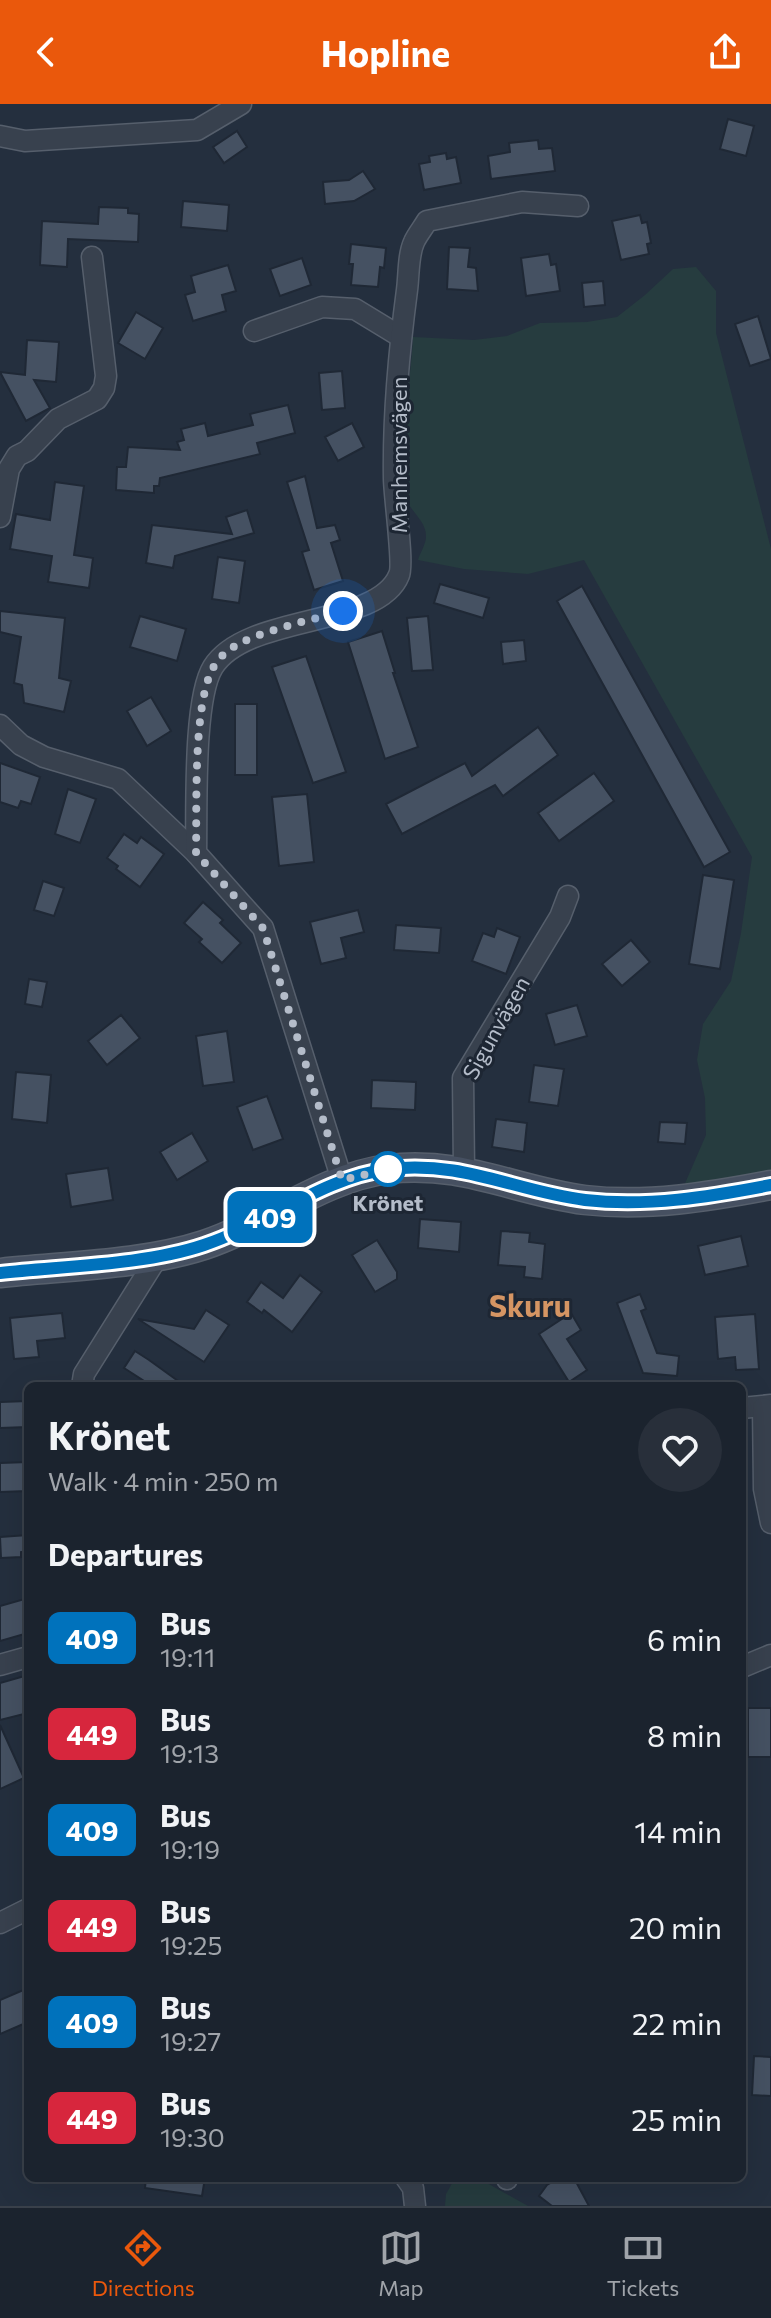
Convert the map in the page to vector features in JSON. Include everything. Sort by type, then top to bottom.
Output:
[{"type":"street","points":[[0,136],[25,141],[197,130],[241,104]]},
{"type":"street","name":"Manhemsvägen","points":[[196,853],[197,766],[204,696],[213,667],[234,646],[296,624],[365,605],[387,593],[400,574],[394,477],[401,337],[413,244],[427,221],[522,202],[578,206]]},
{"type":"street","points":[[0,517],[9,469],[17,456],[27,451],[58,419],[97,399],[104,388],[106,376],[92,257]]},
{"type":"street","points":[[254,331],[322,307],[355,309],[401,337]]},
{"type":"street","points":[[0,725],[21,745],[44,757],[118,779],[196,853],[263,928],[342,1180]]},
{"type":"street","name":"Sigunvägen","points":[[464,1170],[463,1078],[560,917],[568,896]]},
{"type":"street","points":[[0,1273],[158,1256],[202,1246],[246,1229],[342,1180],[389,1169],[426,1167],[464,1170],[582,1199],[640,1204],[728,1194],[771,1185]]},
{"type":"street","points":[[83,1382],[84,1374],[158,1256]]},
{"type":"street","points":[[746,1408],[767,1406],[764,1489],[771,1523]]},
{"type":"street","points":[[746,1665],[771,1655]]},
{"type":"street","points":[[0,1665],[24,1658]]},
{"type":"street","points":[[0,1923],[24,1911]]},
{"type":"street","points":[[409,2182],[413,2188],[415,2206]]},
{"type":"green space","points":[[696,267],[716,291],[716,333],[771,549],[771,1176],[683,1188],[706,1135],[705,1098],[697,1060],[703,1024],[731,981],[752,857],[584,560],[528,574],[464,569],[418,560],[426,537],[404,493],[402,456],[413,337],[474,340],[507,336],[540,323],[587,322],[617,317],[673,269]]},
{"type":"green space","points":[[453,2182],[485,2182],[528,2206],[445,2206],[446,2194]]},
{"type":"building","points":[[728,119],[754,126],[746,156],[720,149]]},
{"type":"building","points":[[237,131],[247,147],[224,163],[213,147]]},
{"type":"building","points":[[538,140],[539,149],[552,148],[555,171],[491,179],[488,156],[510,152],[509,143]]},
{"type":"building","points":[[446,153],[447,159],[456,157],[461,183],[424,190],[419,164],[430,162],[429,156]]},
{"type":"building","points":[[363,171],[375,189],[354,201],[325,204],[323,182],[349,180]]},
{"type":"building","points":[[183,201],[229,205],[227,231],[181,227]]},
{"type":"building","points":[[99,207],[128,208],[128,213],[139,214],[138,242],[68,239],[67,267],[40,265],[42,221],[98,224]]},
{"type":"building","points":[[640,215],[642,223],[647,222],[651,243],[647,244],[649,254],[621,260],[612,221]]},
{"type":"building","points":[[351,244],[386,248],[378,287],[351,285]]},
{"type":"building","points":[[449,247],[470,248],[468,267],[476,268],[478,291],[447,289]]},
{"type":"building","points":[[549,254],[551,265],[556,264],[560,291],[526,296],[521,258]]},
{"type":"building","points":[[302,258],[311,285],[280,296],[270,269]]},
{"type":"building","points":[[228,265],[236,291],[222,295],[226,311],[193,321],[185,295],[195,292],[191,276]]},
{"type":"building","points":[[603,281],[605,305],[584,307],[582,283]]},
{"type":"building","points":[[136,312],[163,328],[145,359],[118,343]]},
{"type":"building","points":[[758,316],[771,359],[750,366],[735,324]]},
{"type":"building","points":[[27,340],[59,342],[56,382],[34,380],[50,408],[26,421],[0,372],[25,375]]},
{"type":"building","points":[[342,371],[345,408],[322,410],[319,373]]},
{"type":"building","points":[[288,405],[295,433],[257,443],[260,454],[160,478],[159,486],[154,486],[154,493],[116,490],[117,467],[126,467],[128,447],[180,450],[177,442],[184,440],[181,429],[205,423],[208,436],[253,425],[250,414]]},
{"type":"building","points":[[352,423],[364,447],[338,461],[325,437]]},
{"type":"building","points":[[305,476],[317,528],[335,525],[340,540],[331,543],[343,581],[314,590],[302,552],[309,550],[287,482]]},
{"type":"building","points":[[55,482],[84,486],[74,555],[93,558],[89,588],[48,582],[52,556],[10,549],[16,514],[50,520]]},
{"type":"building","points":[[247,510],[254,533],[175,556],[173,568],[146,563],[152,525],[232,534],[226,517]]},
{"type":"building","points":[[218,557],[245,561],[239,603],[212,599]]},
{"type":"building","points":[[440,584],[489,598],[483,618],[434,603]]},
{"type":"building","points":[[582,586],[730,852],[704,867],[557,601]]},
{"type":"building","points":[[0,611],[65,618],[59,678],[71,681],[64,712],[24,703],[22,685],[14,683],[21,637],[0,632]]},
{"type":"building","points":[[140,616],[186,629],[177,661],[130,647]]},
{"type":"building","points":[[428,616],[433,670],[412,671],[407,618]]},
{"type":"building","points":[[382,631],[418,747],[385,759],[348,642]]},
{"type":"building","points":[[524,640],[526,661],[503,664],[501,642]]},
{"type":"building","points":[[306,656],[346,772],[313,783],[272,667]]},
{"type":"building","points":[[151,697],[171,731],[147,746],[127,711]]},
{"type":"building","points":[[235,704],[257,704],[257,775],[235,775]]},
{"type":"building","points":[[538,727],[558,755],[503,796],[495,785],[402,834],[386,804],[465,763],[472,776]]},
{"type":"building","points":[[0,763],[40,777],[31,804],[21,801],[18,808],[0,802]]},
{"type":"building","points":[[594,773],[614,801],[559,841],[538,813]]},
{"type":"building","points":[[68,789],[96,799],[80,843],[55,834]]},
{"type":"building","points":[[307,794],[314,862],[279,866],[272,797]]},
{"type":"building","points":[[124,834],[137,843],[141,837],[164,854],[140,887],[107,858]]},
{"type":"building","points":[[703,875],[734,880],[720,969],[689,964]]},
{"type":"building","points":[[43,881],[64,888],[54,916],[34,910]]},
{"type":"building","points":[[203,902],[223,920],[220,923],[241,943],[222,963],[184,923]]},
{"type":"building","points":[[358,910],[364,932],[341,938],[346,958],[321,964],[310,922]]},
{"type":"building","points":[[396,925],[441,928],[439,953],[394,950]]},
{"type":"building","points":[[497,928],[520,937],[506,974],[472,961],[483,933],[494,937]]},
{"type":"building","points":[[631,940],[650,962],[622,986],[602,964]]},
{"type":"building","points":[[29,979],[47,982],[42,1007],[25,1004]]},
{"type":"building","points":[[577,1005],[587,1036],[555,1045],[546,1014]]},
{"type":"building","points":[[121,1015],[140,1038],[107,1065],[88,1041]]},
{"type":"building","points":[[227,1031],[234,1082],[203,1086],[196,1036]]},
{"type":"building","points":[[534,1065],[564,1069],[558,1106],[529,1102]]},
{"type":"building","points":[[16,1072],[51,1075],[47,1123],[12,1119]]},
{"type":"building","points":[[372,1080],[416,1082],[415,1110],[371,1108]]},
{"type":"building","points":[[267,1096],[283,1139],[253,1150],[237,1107]]},
{"type":"building","points":[[496,1119],[527,1123],[524,1152],[492,1147]]},
{"type":"building","points":[[660,1122],[687,1123],[685,1144],[658,1142]]},
{"type":"building","points":[[192,1133],[208,1161],[177,1180],[160,1152]]},
{"type":"building","points":[[108,1168],[113,1200],[71,1207],[66,1174]]},
{"type":"building","points":[[420,1219],[461,1222],[459,1252],[418,1248]]},
{"type":"building","points":[[501,1231],[530,1233],[529,1242],[545,1244],[542,1279],[524,1277],[525,1267],[498,1265]]},
{"type":"building","points":[[741,1236],[748,1266],[705,1275],[698,1246]]},
{"type":"building","points":[[377,1240],[397,1272],[397,1279],[375,1292],[352,1255]]},
{"type":"building","points":[[300,1275],[322,1292],[292,1332],[264,1310],[262,1313],[247,1302],[261,1282],[283,1298]]},
{"type":"building","points":[[640,1294],[646,1309],[641,1311],[657,1353],[679,1356],[677,1376],[643,1373],[617,1303]]},
{"type":"building","points":[[206,1310],[229,1325],[204,1362],[138,1319],[194,1329]]},
{"type":"building","points":[[62,1313],[65,1338],[37,1341],[39,1357],[14,1359],[10,1318]]},
{"type":"building","points":[[571,1313],[581,1330],[567,1339],[587,1370],[569,1382],[539,1334]]},
{"type":"building","points":[[755,1314],[759,1369],[736,1370],[735,1357],[718,1359],[715,1317]]},
{"type":"building","points":[[135,1351],[179,1382],[146,1382],[124,1368]]},
{"type":"building","points":[[24,1401],[24,1427],[0,1428],[0,1402]]},
{"type":"building","points":[[24,1462],[24,1491],[0,1492],[0,1463]]},
{"type":"building","points":[[24,1535],[21,1557],[1,1558],[0,1537]]},
{"type":"building","points":[[24,1599],[24,1634],[0,1641],[0,1606]]},
{"type":"building","points":[[24,1676],[24,1714],[0,1720],[0,1683]]},
{"type":"building","points":[[748,1708],[771,1708],[771,1757],[748,1757]]},
{"type":"building","points":[[0,1725],[24,1778],[0,1789]]},
{"type":"building","points":[[24,1990],[24,2024],[0,2034],[0,2000]]},
{"type":"building","points":[[754,2056],[771,2057],[771,2096],[752,2095]]},
{"type":"building","points":[[146,2182],[204,2182],[202,2196],[145,2188]]},
{"type":"building","points":[[552,2182],[576,2182],[589,2206],[552,2206],[539,2196]]},
{"type":"bus line","name":"409","points":[[0,1273],[158,1256],[202,1246],[246,1229],[342,1180],[389,1169],[426,1167],[464,1170],[582,1199],[640,1204],[728,1194],[771,1185]]},
{"type":"place","name":"Krönet","points":[[388,1169]]},
{"type":"district","name":"Skuru","points":[[530,1307]]},
{"type":"route","points":[[343,611],[234,646],[213,667],[204,696],[197,766],[196,853],[263,928],[342,1180],[388,1169]]}]
